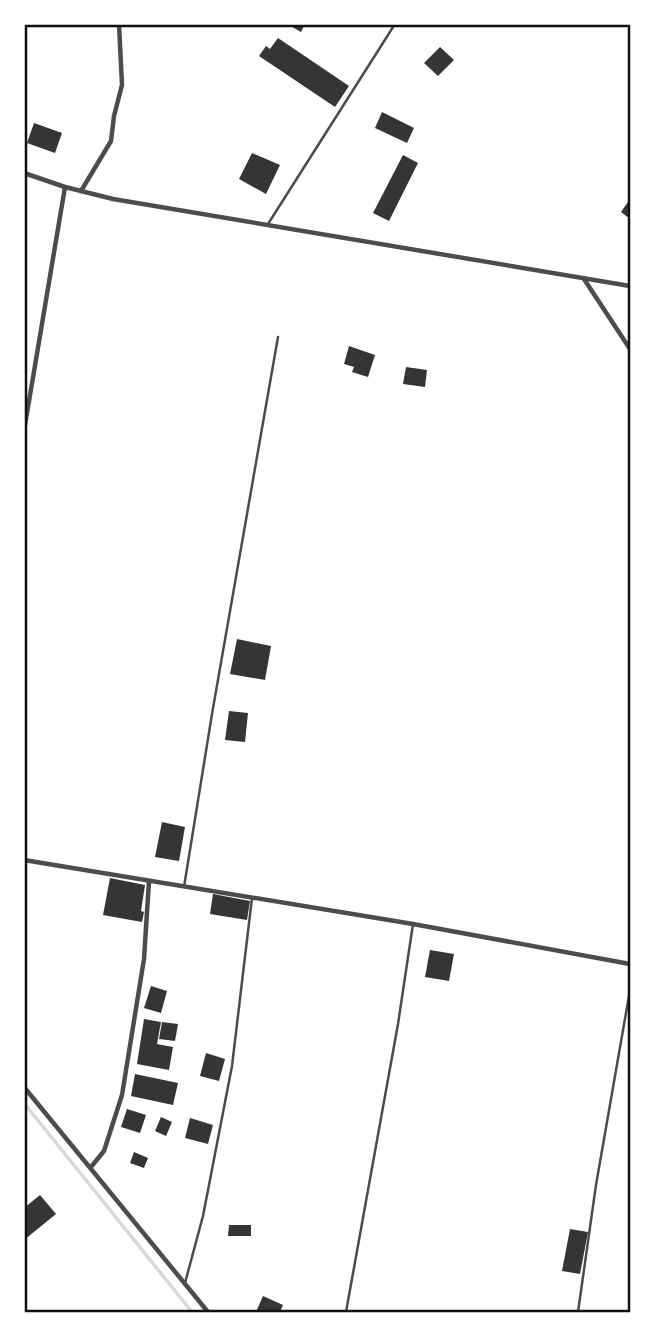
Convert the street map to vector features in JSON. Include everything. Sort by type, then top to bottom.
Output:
[{"type":"street","points":[[81,191],[111,141],[122,85],[119,24]]},
{"type":"street","points":[[24,173],[113,199],[631,286]]},
{"type":"street","points":[[24,430],[65,187]]},
{"type":"street","points":[[584,279],[631,349]]},
{"type":"street","points":[[24,860],[413,924],[631,964]]},
{"type":"street","points":[[91,1167],[104,1152],[122,1095],[144,959],[149,881]]},
{"type":"street","points":[[24,1087],[208,1312]]},
{"type":"lane","points":[[268,224],[395,24]]},
{"type":"lane","points":[[184,887],[278,337]]},
{"type":"lane","points":[[185,1283],[203,1216],[232,1066],[252,898]]},
{"type":"lane","points":[[346,1312],[398,1024],[413,924]]},
{"type":"lane","points":[[578,1312],[596,1185],[631,990]]},
{"type":"building","points":[[287,24],[305,24],[301,32]]},
{"type":"building","points":[[278,38],[349,86],[335,107],[259,56],[266,46],[270,49]]},
{"type":"building","points":[[440,47],[454,60],[438,76],[424,63]]},
{"type":"building","points":[[382,112],[414,128],[407,143],[375,128]]},
{"type":"building","points":[[34,123],[62,133],[55,153],[27,143]]},
{"type":"building","points":[[252,153],[280,165],[266,194],[239,179]]},
{"type":"building","points":[[403,155],[418,163],[389,221],[373,213]]},
{"type":"building","points":[[630,199],[630,219],[621,212]]},
{"type":"building","points":[[349,346],[375,355],[368,377],[352,372],[354,367],[344,364]]},
{"type":"building","points":[[406,367],[427,370],[425,387],[403,384]]},
{"type":"building","points":[[237,639],[271,646],[265,680],[230,674]]},
{"type":"building","points":[[229,711],[248,713],[245,742],[225,740]]},
{"type":"building","points":[[162,822],[185,827],[179,861],[155,857]]},
{"type":"building","points":[[110,878],[145,885],[142,922],[103,915]]},
{"type":"building","points":[[213,894],[250,901],[247,920],[210,914]]},
{"type":"building","points":[[430,950],[454,954],[449,981],[425,977]]},
{"type":"building","points":[[151,986],[167,991],[161,1013],[144,1008]]},
{"type":"building","points":[[144,1019],[161,1022],[157,1044],[173,1047],[169,1070],[137,1064]]},
{"type":"building","points":[[162,1022],[178,1024],[175,1041],[159,1039]]},
{"type":"building","points":[[206,1053],[225,1059],[219,1081],[200,1076]]},
{"type":"building","points":[[135,1074],[178,1083],[173,1105],[131,1096]]},
{"type":"building","points":[[127,1109],[146,1115],[140,1133],[121,1127]]},
{"type":"building","points":[[161,1117],[172,1122],[166,1136],[155,1131]]},
{"type":"building","points":[[190,1118],[213,1125],[208,1144],[185,1138]]},
{"type":"building","points":[[134,1152],[148,1158],[144,1168],[130,1163]]},
{"type":"building","points":[[40,1195],[56,1214],[24,1240],[24,1208]]},
{"type":"building","points":[[229,1225],[251,1225],[251,1236],[228,1236]]},
{"type":"building","points":[[570,1229],[588,1232],[580,1274],[562,1271]]},
{"type":"building","points":[[263,1296],[283,1305],[280,1312],[256,1312]]},
{"type":"waterway","points":[[24,1103],[192,1312]]}]
